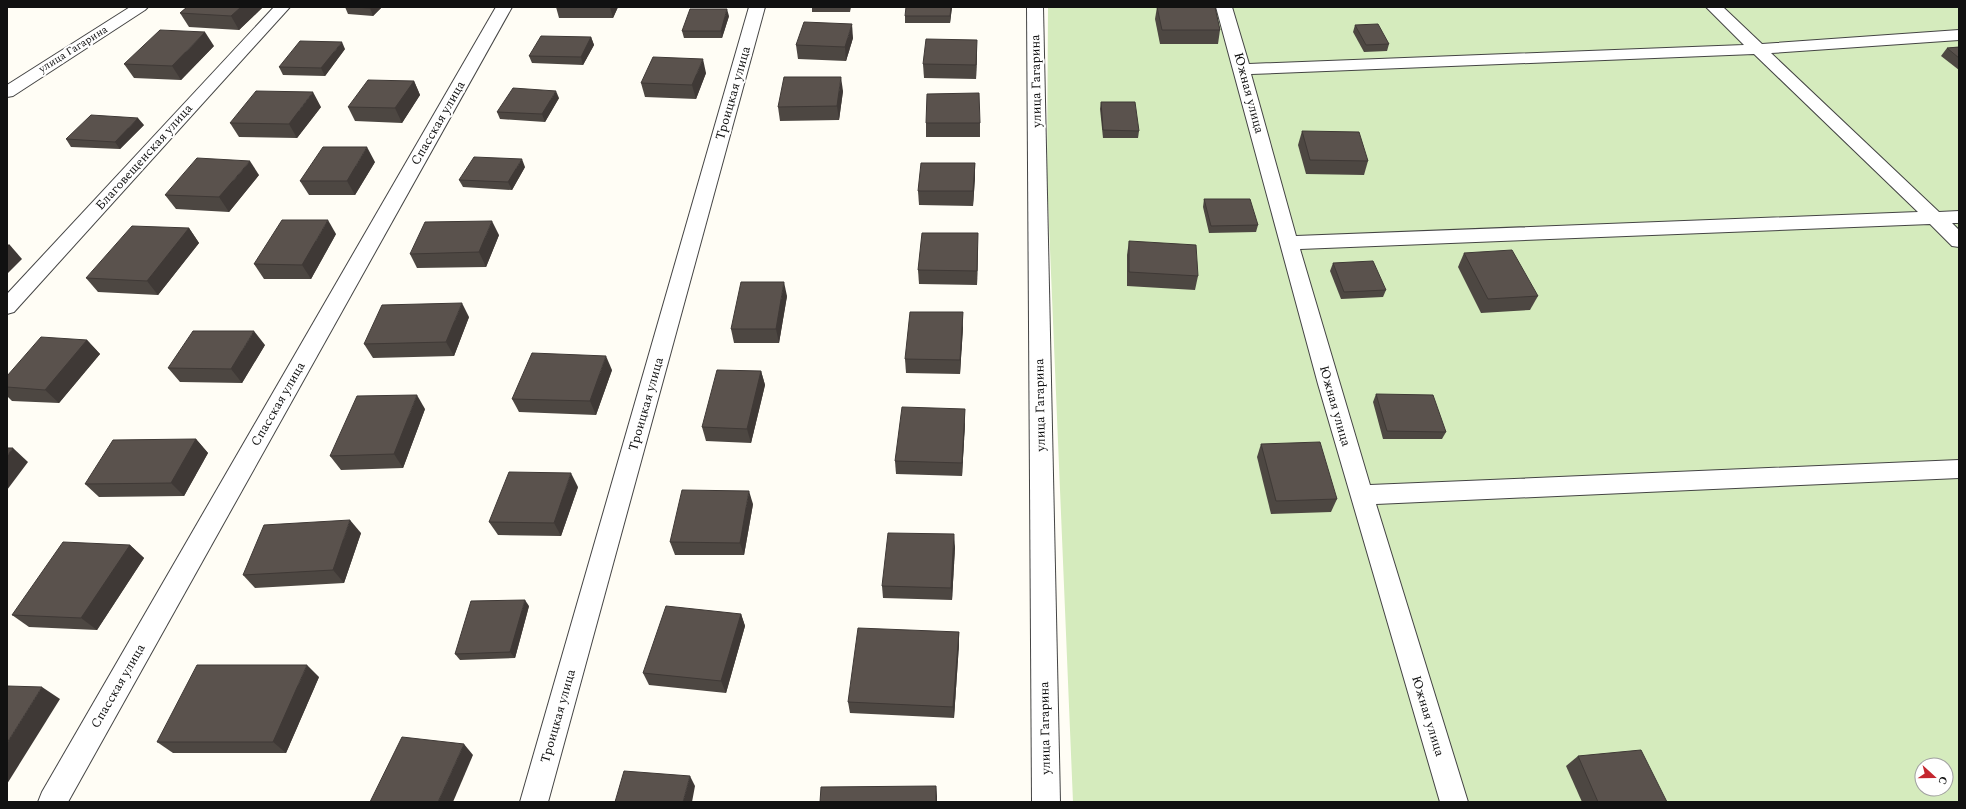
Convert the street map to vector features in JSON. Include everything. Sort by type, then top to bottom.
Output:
[{"type":"street","name":"улица Гагарина","points":[[7,92],[140,7]]},
{"type":"street","name":"Благовещенская улица","points":[[7,306],[282,7]]},
{"type":"street","name":"Спасская улица","points":[[52,802],[504,7]]},
{"type":"street","name":"Троицкая улица","points":[[534,802],[757,7]]},
{"type":"street","name":"улица Гагарина","points":[[1035,7],[1046,802]]},
{"type":"street","name":"Южная улица","points":[[1224,7],[1243,69],[1288,243],[1361,495],[1454,802]]},
{"type":"street","points":[[1714,7],[1757,50],[1959,241]]},
{"type":"street","points":[[1243,69],[1757,50],[1959,35]]},
{"type":"street","points":[[1288,243],[1959,217]]},
{"type":"street","points":[[1361,495],[1959,469]]},
{"type":"green space","points":[[1048,7],[1959,7],[1959,802],[1073,802],[1047,177]]},
{"type":"building","points":[[187,7],[241,7],[231,16],[180,13]]},
{"type":"building","points":[[906,7],[951,7],[950,16],[905,16]]},
{"type":"building","points":[[1157,7],[1215,7],[1220,30],[1162,30]]},
{"type":"building","points":[[690,9],[727,9],[721,31],[682,31]]},
{"type":"building","points":[[804,22],[852,24],[845,47],[796,45]]},
{"type":"building","points":[[1378,24],[1389,44],[1366,45],[1355,25]]},
{"type":"building","points":[[160,30],[205,32],[172,66],[124,64]]},
{"type":"building","points":[[541,36],[591,37],[581,57],[529,56]]},
{"type":"building","points":[[926,39],[977,40],[976,65],[923,64]]},
{"type":"building","points":[[300,41],[342,42],[321,68],[279,67]]},
{"type":"building","points":[[1959,47],[1959,58],[1947,48]]},
{"type":"building","points":[[653,57],[703,59],[692,85],[641,83]]},
{"type":"building","points":[[784,77],[841,77],[837,106],[778,107]]},
{"type":"building","points":[[368,80],[414,81],[395,108],[348,107]]},
{"type":"building","points":[[513,88],[556,91],[542,114],[497,112]]},
{"type":"building","points":[[256,91],[313,92],[289,124],[230,123]]},
{"type":"building","points":[[979,93],[980,123],[926,123],[927,94]]},
{"type":"building","points":[[1101,102],[1135,102],[1139,131],[1103,130]]},
{"type":"building","points":[[91,115],[138,118],[115,142],[66,139]]},
{"type":"building","points":[[1302,131],[1359,132],[1368,161],[1310,160]]},
{"type":"building","points":[[323,147],[367,147],[347,181],[300,181]]},
{"type":"building","points":[[474,157],[522,159],[508,182],[459,180]]},
{"type":"building","points":[[197,158],[250,161],[219,197],[165,195]]},
{"type":"building","points":[[921,163],[975,163],[973,191],[918,191]]},
{"type":"building","points":[[1204,199],[1250,199],[1258,225],[1211,226]]},
{"type":"building","points":[[282,220],[328,220],[302,265],[254,264]]},
{"type":"building","points":[[492,221],[479,252],[410,254],[425,222]]},
{"type":"building","points":[[132,226],[189,228],[147,281],[86,278]]},
{"type":"building","points":[[922,233],[978,233],[977,271],[918,270]]},
{"type":"building","points":[[1129,241],[1196,245],[1198,276],[1129,272]]},
{"type":"building","points":[[1512,250],[1538,296],[1488,299],[1464,253]]},
{"type":"building","points":[[1373,261],[1386,290],[1344,292],[1333,263]]},
{"type":"building","points":[[741,282],[784,282],[776,329],[731,329]]},
{"type":"building","points":[[462,303],[446,342],[364,344],[382,305]]},
{"type":"building","points":[[910,312],[963,312],[960,360],[905,359]]},
{"type":"building","points":[[193,331],[254,331],[231,369],[168,368]]},
{"type":"building","points":[[41,337],[87,340],[45,390],[7,387],[7,376]]},
{"type":"building","points":[[532,353],[606,356],[590,401],[512,399]]},
{"type":"building","points":[[717,370],[761,371],[747,429],[702,427]]},
{"type":"building","points":[[1376,394],[1433,395],[1446,432],[1387,431]]},
{"type":"building","points":[[417,395],[394,454],[330,456],[357,396]]},
{"type":"building","points":[[902,407],[965,409],[962,463],[895,461]]},
{"type":"building","points":[[196,439],[171,483],[85,484],[113,440]]},
{"type":"building","points":[[1320,442],[1337,499],[1276,501],[1261,444]]},
{"type":"building","points":[[7,448],[13,448],[7,456]]},
{"type":"building","points":[[509,472],[571,473],[554,523],[489,522]]},
{"type":"building","points":[[682,490],[749,491],[740,543],[670,542]]},
{"type":"building","points":[[350,520],[333,570],[243,575],[264,525]]},
{"type":"building","points":[[888,533],[954,534],[951,588],[882,586]]},
{"type":"building","points":[[63,542],[130,545],[81,618],[12,615]]},
{"type":"building","points":[[525,600],[510,652],[455,654],[471,601]]},
{"type":"building","points":[[666,606],[741,614],[721,681],[643,673]]},
{"type":"building","points":[[858,628],[959,632],[953,707],[848,702]]},
{"type":"building","points":[[197,665],[307,665],[273,742],[157,742]]},
{"type":"building","points":[[7,686],[42,687],[7,743]]},
{"type":"building","points":[[402,737],[464,744],[438,802],[370,802]]},
{"type":"building","points":[[1641,750],[1667,802],[1598,802],[1578,756]]},
{"type":"building","points":[[624,771],[690,776],[683,802],[615,802]]},
{"type":"building","points":[[936,786],[936,802],[820,802],[821,787]]}]
